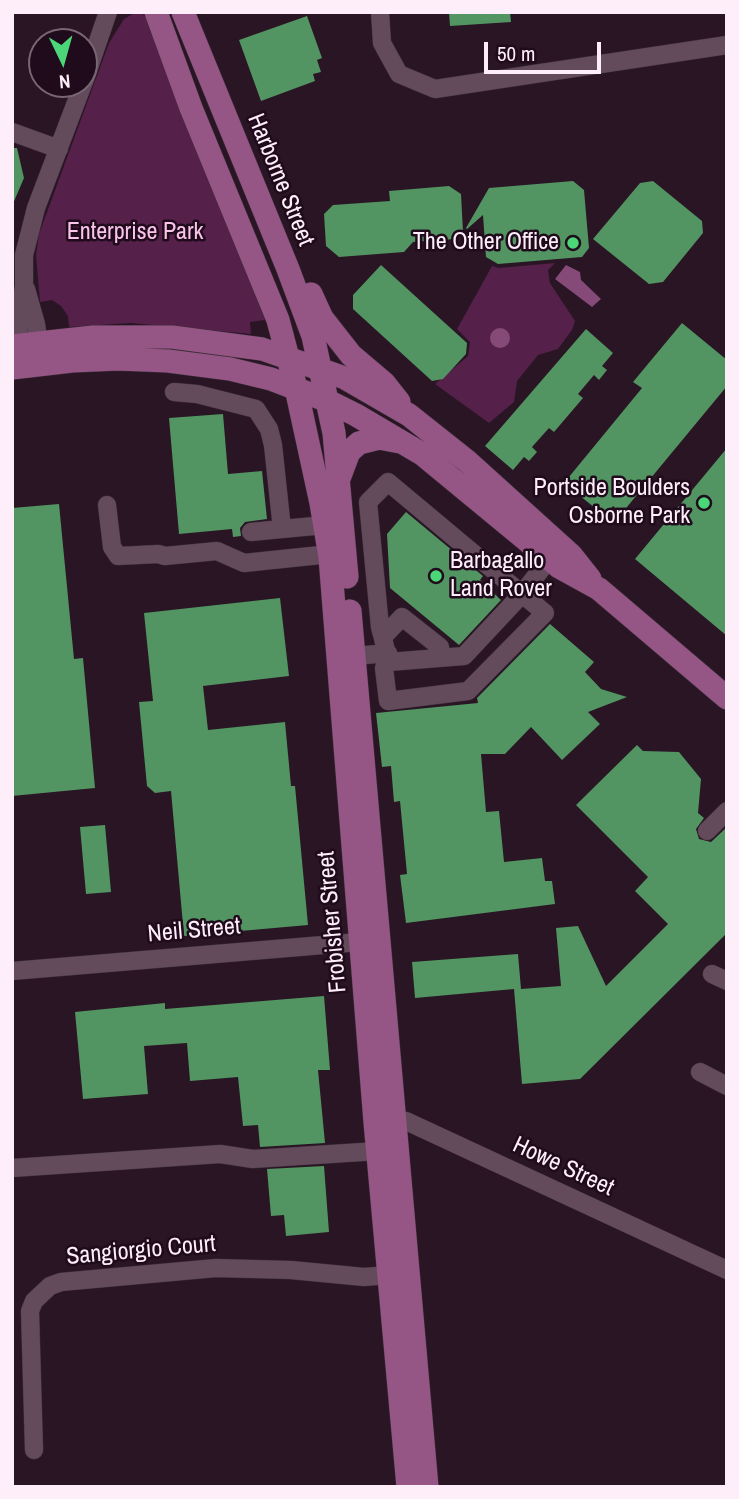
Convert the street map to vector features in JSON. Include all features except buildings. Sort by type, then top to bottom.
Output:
[{"type":"main road","points":[[156,12],[191,108],[269,296],[288,357]]},
{"type":"main road","name":"Harborne Street","points":[[183,12],[303,307],[321,369]]},
{"type":"main road","points":[[288,269],[306,284],[322,318],[351,355],[384,383],[409,415]]},
{"type":"main road","points":[[24,356],[93,337],[172,337],[262,349],[321,369],[345,379],[409,415],[467,461],[571,555],[598,589]]},
{"type":"main road","points":[[24,356],[168,361],[230,369],[296,388],[328,401],[405,443],[549,559],[598,589],[727,698]]},
{"type":"main road","name":"Frobisher Street","points":[[288,357],[330,554],[370,941],[398,1274],[408,1487]]},
{"type":"main road","name":"Frobisher Street","points":[[321,369],[339,479],[354,656],[370,941]]},
{"type":"main road","points":[[339,479],[349,452],[359,443],[380,438],[405,443]]},
{"type":"main road","name":"Frobisher Street","points":[[385,1121],[378,1151],[427,1487]]},
{"type":"street","points":[[98,45],[108,12]]},
{"type":"street","points":[[103,31],[123,12]]},
{"type":"street","points":[[380,12],[382,43],[399,74],[435,89],[727,45]]},
{"type":"street","points":[[24,356],[18,326],[24,286],[24,255],[29,231],[78,98]]},
{"type":"street","points":[[12,132],[59,149]]},
{"type":"street","points":[[174,393],[197,394],[256,409],[269,429],[273,445],[282,529]]},
{"type":"street","points":[[387,651],[380,627],[368,502],[388,482],[545,613],[468,691],[388,701],[384,668],[387,651],[402,617],[440,647],[441,658]]},
{"type":"street","points":[[107,505],[112,547],[118,556],[165,556],[217,551],[244,563],[330,554]]},
{"type":"street","points":[[251,533],[325,525]]},
{"type":"street","points":[[354,656],[387,651],[441,658],[464,656],[522,594],[549,559]]},
{"type":"street","points":[[464,656],[468,691]]},
{"type":"street","points":[[706,831],[727,811]]},
{"type":"street","name":"Neil Street","points":[[12,971],[370,941]]},
{"type":"street","points":[[700,1072],[727,1086]]},
{"type":"street","name":"Howe Street","points":[[385,1121],[406,1121],[727,1270]]},
{"type":"street","points":[[12,1168],[220,1154],[253,1159],[378,1151]]},
{"type":"street","name":"Sangiorgio Court","points":[[34,1450],[30,1311],[34,1301],[50,1286],[61,1282],[216,1268],[291,1270],[365,1277],[398,1274]]},
{"type":"green space","name":"Enterprise Park","points":[[136,12],[142,13],[148,20],[265,320],[250,322],[251,334],[131,323],[69,327],[68,316],[61,306],[52,300],[40,302],[36,255],[39,234],[89,98],[98,98],[98,73],[109,43],[124,19]]},
{"type":"green space","points":[[555,263],[548,270],[550,283],[575,321],[572,330],[558,349],[538,355],[517,381],[514,402],[489,423],[435,384],[468,356],[470,342],[457,329],[492,266],[499,268]]},
{"type":"shaded area","points":[[566,265],[580,272],[581,280],[601,299],[592,307],[555,279]]},
{"type":"shaded area","points":[[500,328],[507,331],[510,338],[507,345],[500,348],[493,345],[490,338],[493,331]]},
{"type":"place","name":"The Other Office","points":[[573,243]]},
{"type":"place","name":"Portside Boulders Osborne Park","points":[[704,503]]},
{"type":"place","name":"Barbagallo Land Rover","points":[[436,576]]}]
